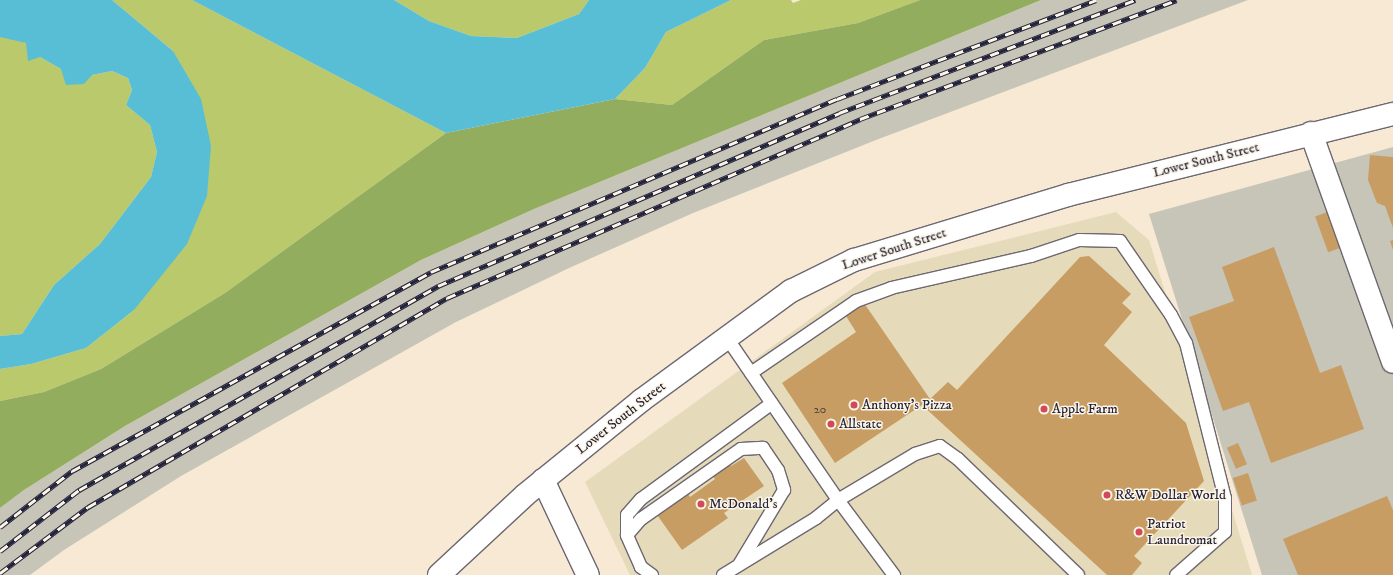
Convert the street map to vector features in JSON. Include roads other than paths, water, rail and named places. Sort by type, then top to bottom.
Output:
[{"type":"street","name":"Lower South Street","points":[[439,575],[543,480],[642,400],[791,291],[854,260],[1068,195],[1393,114]]},
{"type":"street","points":[[1311,134],[1393,362]]},
{"type":"street","points":[[543,480],[588,575]]},
{"type":"lane","points":[[752,373],[856,301],[891,288],[1031,256],[1079,240],[1120,241],[1171,315],[1186,343],[1225,498],[1225,532],[1176,575]]},
{"type":"lane","points":[[727,338],[838,500],[894,575]]},
{"type":"lane","points":[[652,575],[641,567],[626,535],[627,515],[641,499],[772,403]]},
{"type":"lane","points":[[722,575],[816,518],[838,500],[915,454],[940,446],[958,459],[1078,575]]},
{"type":"lane","points":[[626,535],[641,519],[741,449],[764,448],[778,470],[784,490],[739,565]]},
{"type":"water","points":[[0,0],[112,0],[173,51],[201,99],[211,146],[207,196],[187,244],[134,310],[86,348],[31,364],[0,369],[0,336],[22,334],[54,285],[100,244],[151,177],[157,152],[150,125],[126,105],[132,90],[128,78],[112,71],[92,75],[84,84],[66,85],[61,69],[40,57],[28,61],[26,43],[0,37]]},
{"type":"water","points":[[192,0],[394,0],[429,21],[471,36],[517,38],[579,14],[589,0],[731,0],[666,32],[645,68],[615,99],[446,133]]},
{"type":"railway","points":[[0,527],[72,471],[431,272],[837,99],[1096,0]]},
{"type":"railway","points":[[0,551],[79,490],[438,286],[839,113],[1135,0]]},
{"type":"railway","points":[[0,573],[88,507],[447,298],[860,119],[1176,0]]},
{"type":"place","name":"Anthony's Pizza","points":[[854,405]]},
{"type":"place","name":"Apple Farm","points":[[1044,409]]},
{"type":"place","name":"Allstate","points":[[831,424]]},
{"type":"place","name":"R&W Dollar World","points":[[1107,495]]},
{"type":"place","name":"McDonald's","points":[[701,504]]},
{"type":"place","name":"Patriot Laundromat","points":[[1139,532]]}]
